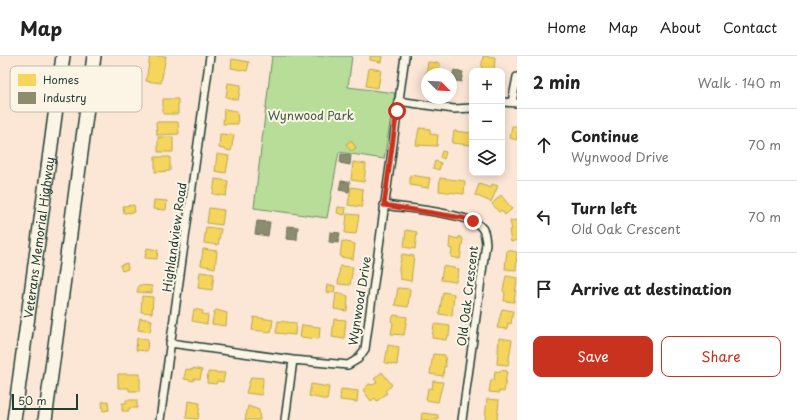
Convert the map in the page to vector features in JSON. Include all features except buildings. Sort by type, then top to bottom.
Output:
[{"type":"highway","name":"Veterans Memorial Highway","points":[[62,66],[63,56]]},
{"type":"highway","points":[[93,66],[94,56]]},
{"type":"highway","name":"Veterans Memorial Highway","points":[[14,420],[55,112]]},
{"type":"highway","points":[[45,420],[86,112]]},
{"type":"street","name":"Highlandview Road","points":[[160,420],[210,56]]},
{"type":"street","name":"Wynwood Drive","points":[[170,343],[293,360],[348,365],[358,359],[364,349],[405,56]]},
{"type":"street","points":[[514,102],[517,77]]},
{"type":"street","points":[[398,101],[454,109],[469,108]]},
{"type":"street","name":"Old Oak Crescent","points":[[384,205],[463,218],[480,226],[484,233],[486,242],[462,420]]},
{"type":"street","points":[[284,420],[293,360]]},
{"type":"green space","name":"Wynwood Park","points":[[272,56],[352,56],[348,87],[395,93],[384,159],[339,152],[327,218],[254,208]]},
{"type":"route","points":[[397,111],[384,205],[473,221]]}]
